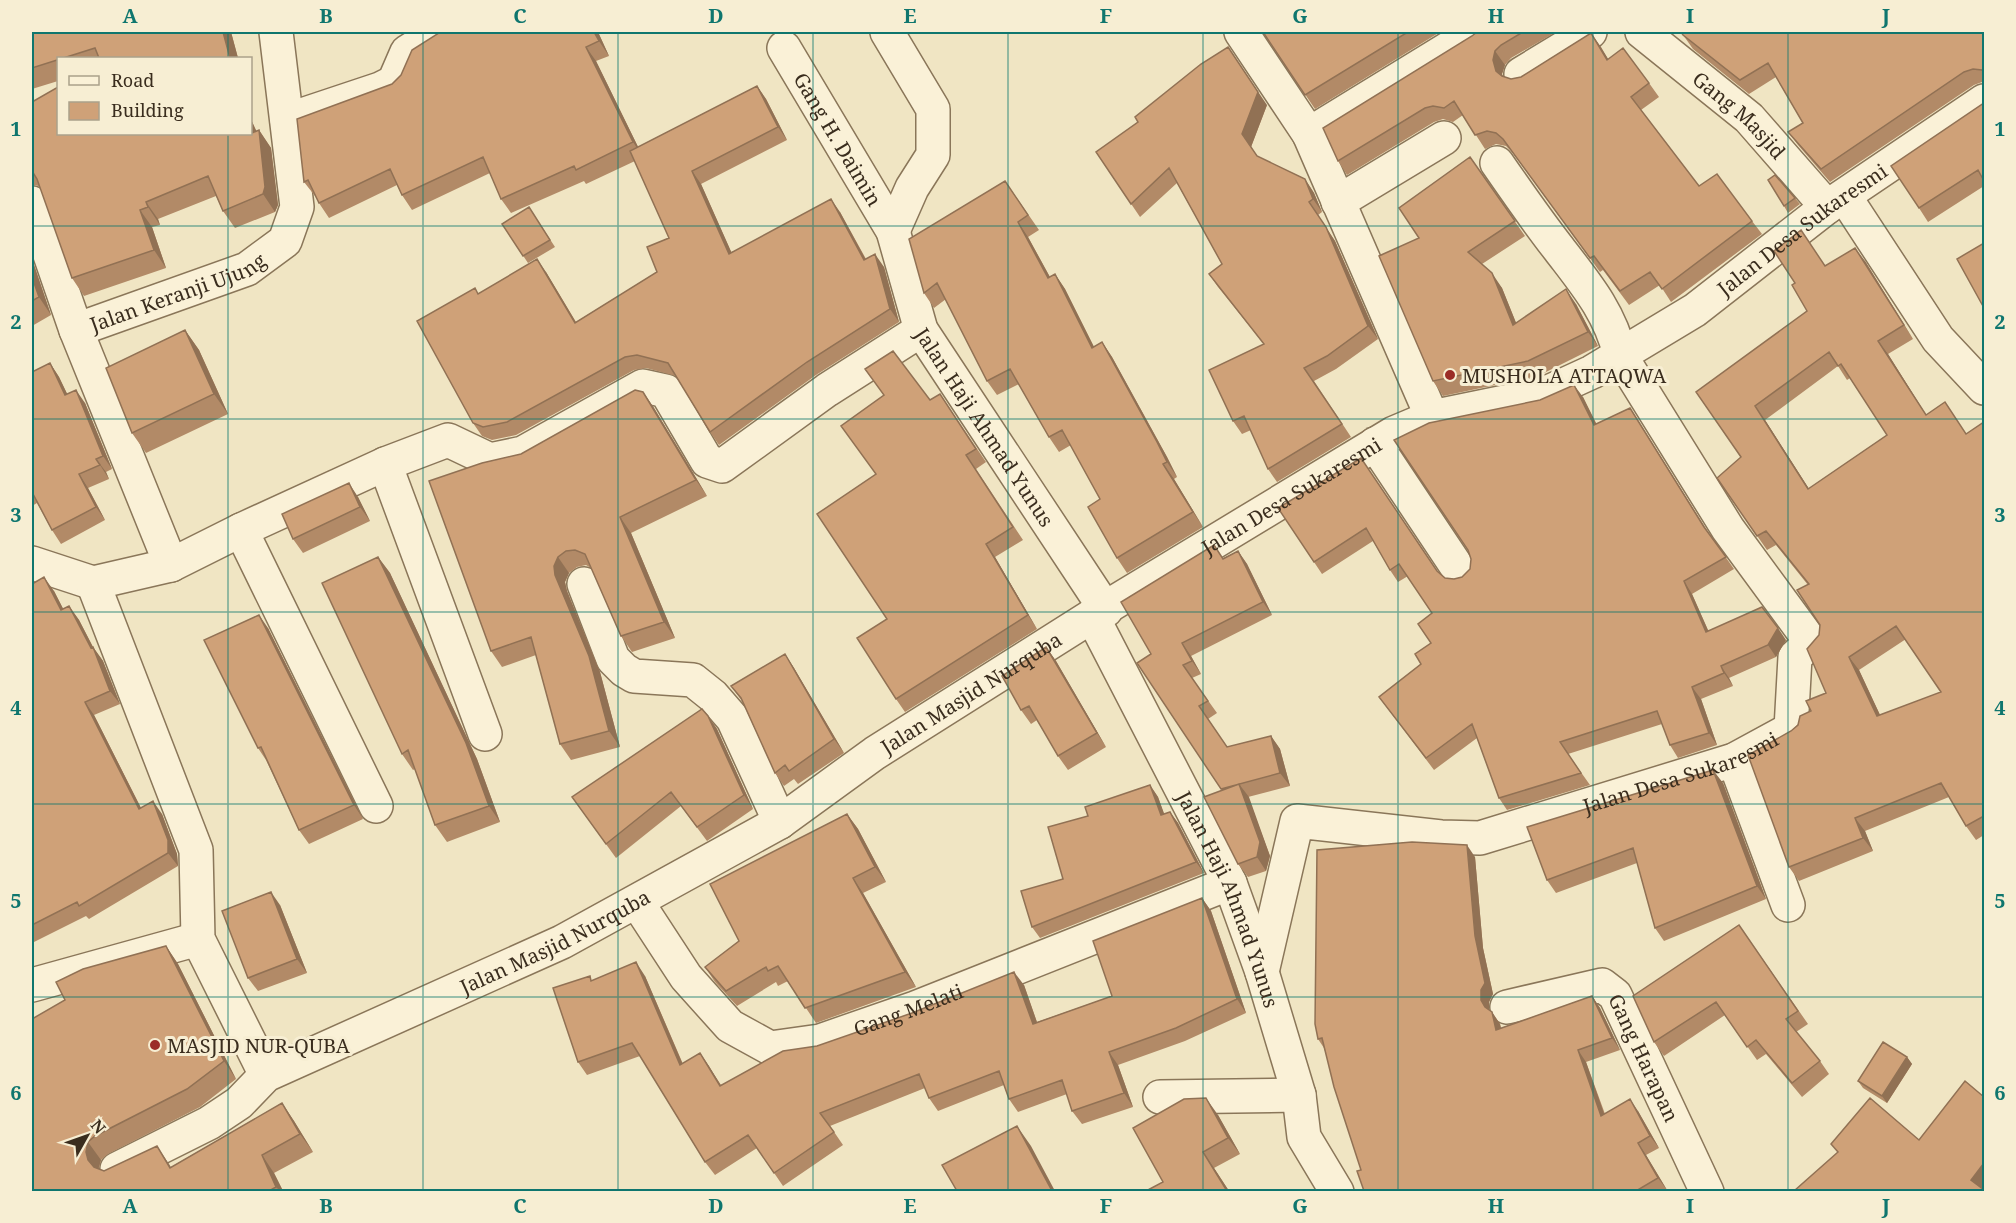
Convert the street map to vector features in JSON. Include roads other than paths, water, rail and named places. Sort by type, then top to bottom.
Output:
[{"type":"street","name":"Jalan Keranji Ujung","points":[[171,565],[76,330],[247,269],[285,241],[297,207],[276,32]]},
{"type":"street","points":[[287,120],[380,89],[394,82],[407,52],[439,32]]},
{"type":"street","points":[[887,32],[933,109],[933,155],[912,188],[893,231]]},
{"type":"street","points":[[1241,32],[1309,134],[1432,417]]},
{"type":"street","points":[[1521,74],[1590,32]]},
{"type":"street","name":"Gang Masjid","points":[[1642,32],[1749,118],[1836,202],[1938,339],[1984,388]]},
{"type":"street","points":[[1309,134],[1472,34]]},
{"type":"street","name":"Gang H. Daimin","points":[[784,48],[893,231]]},
{"type":"street","name":"Jalan Desa Sukaresmi","points":[[1099,613],[1394,433],[1432,417],[1544,394],[1620,355],[1695,310],[1836,202],[1984,101]]},
{"type":"street","points":[[1338,202],[1444,138]]},
{"type":"street","points":[[1497,163],[1559,250],[1581,274],[1614,329],[1620,355]]},
{"type":"street","points":[[32,203],[76,330]]},
{"type":"street","name":"Jalan Haji Ahmad Yunus","points":[[893,231],[921,330],[1099,613],[1230,884],[1262,972],[1299,1095],[1304,1137],[1337,1191]]},
{"type":"street","points":[[32,563],[93,583],[171,565],[385,464],[448,440],[490,460],[524,453],[643,386],[666,391],[707,461],[722,466],[827,390],[921,330]]},
{"type":"street","name":"Jalan Desa Sukaresmi","points":[[1262,972],[1297,821],[1441,837],[1480,838],[1734,760],[1791,729],[1795,657],[1811,642],[1728,529],[1620,355]]},
{"type":"street","points":[[1375,444],[1461,573]]},
{"type":"street","points":[[385,464],[485,734]]},
{"type":"street","points":[[241,530],[375,806]]},
{"type":"street","points":[[93,583],[196,850],[198,939],[266,1075],[238,1103],[209,1123],[117,1170]]},
{"type":"street","points":[[584,584],[613,659],[624,670],[634,676],[693,680],[713,696],[734,720],[780,822]]},
{"type":"street","name":"Jalan Masjid Nurquba","points":[[266,1075],[562,942],[638,902],[780,822],[875,753],[1099,613]]},
{"type":"street","points":[[1734,760],[1788,905]]},
{"type":"street","name":"Gang Melati","points":[[638,902],[686,977],[730,1026],[770,1048],[820,1041],[915,1008],[1230,884]]},
{"type":"street","points":[[32,986],[198,939]]},
{"type":"street","name":"Gang Harapan","points":[[1507,1007],[1602,985],[1615,995],[1707,1191]]},
{"type":"street","points":[[1160,1097],[1299,1095]]},
{"type":"place","name":"MUSHOLA ATTAQWA","points":[[1450,375]]},
{"type":"place","name":"MASJID NUR-QUBA","points":[[155,1045]]}]
